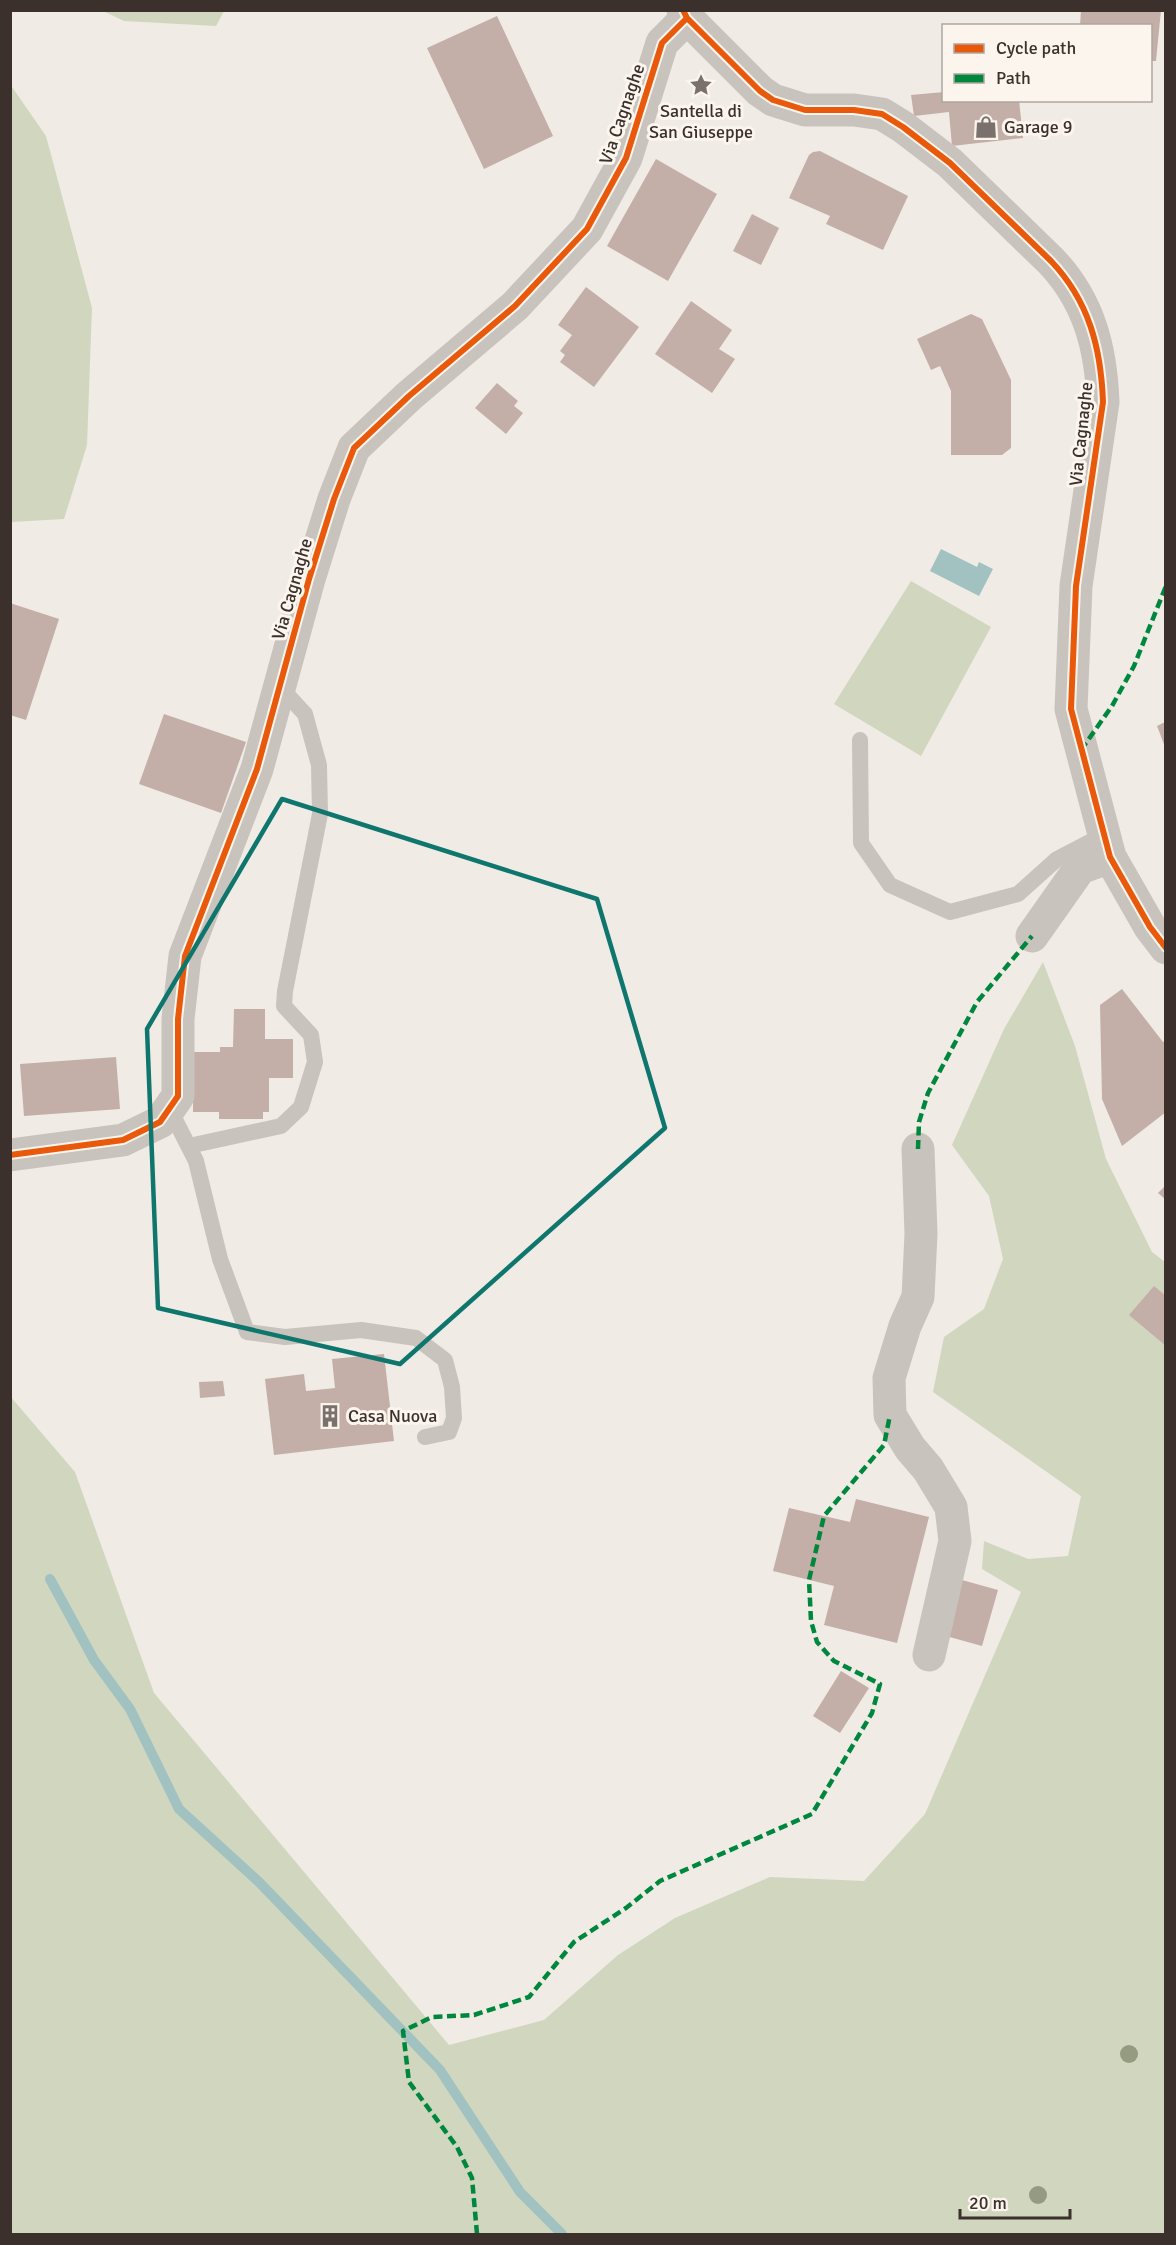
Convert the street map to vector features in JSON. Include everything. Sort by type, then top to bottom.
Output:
[{"type":"street","name":"Via Cagnaghe","points":[[10,1155],[123,1140],[160,1122],[178,1096],[178,1019],[185,956],[257,769],[309,579],[334,499],[354,448],[409,396],[515,306],[587,229],[626,158],[662,44],[685,14],[760,91],[773,100],[805,110],[854,110],[882,114],[903,127],[950,163],[1051,261],[1067,277],[1083,303],[1092,329],[1102,374],[1103,402],[1076,586],[1071,709],[1107,846],[1150,927],[1166,948]]},
{"type":"street","points":[[1032,936],[1080,868],[1107,846]]},
{"type":"street","points":[[918,1149],[921,1234],[918,1297],[889,1378],[891,1415],[910,1448],[928,1468],[951,1507],[955,1541],[929,1655]]},
{"type":"lane","points":[[189,1146],[281,1126],[301,1107],[315,1062],[311,1035],[284,1006],[320,814],[319,765],[305,714],[280,687]]},
{"type":"lane","points":[[861,740],[861,843],[890,885],[950,912],[1018,894],[1057,859],[1107,846]]},
{"type":"lane","points":[[169,1108],[196,1161],[220,1260],[247,1332],[285,1337],[361,1330],[416,1338],[445,1360],[452,1387],[454,1418],[449,1432],[425,1437]]},
{"type":"highlighted area","points":[[282,799],[597,899],[665,1128],[400,1364],[158,1308],[147,1029]]},
{"type":"green space","points":[[224,10],[216,26],[124,21],[103,11]]},
{"type":"green space","points":[[10,84],[46,136],[92,308],[87,445],[64,519],[11,522]]},
{"type":"green space","points":[[911,581],[991,627],[921,756],[834,704]]},
{"type":"green space","points":[[1043,962],[1075,1046],[1106,1159],[1152,1252],[1165,1262],[1165,2234],[11,2234],[10,1396],[75,1472],[154,1693],[449,2045],[544,2020],[618,1955],[675,1918],[770,1877],[864,1881],[925,1814],[1021,1592],[982,1569],[984,1541],[1028,1559],[1068,1556],[1081,1496],[933,1392],[944,1337],[984,1309],[1003,1259],[989,1196],[952,1145],[1004,1029]]},
{"type":"water","points":[[941,549],[977,567],[979,562],[993,569],[979,596],[930,571]]},
{"type":"building","points":[[1081,10],[1161,10],[1156,61],[1152,61],[1152,24],[1080,24]]},
{"type":"building","points":[[497,16],[553,136],[484,169],[427,48]]},
{"type":"building","name":"Garage 9","points":[[942,92],[942,102],[1019,102],[1023,138],[952,146],[949,112],[914,116],[911,95]]},
{"type":"building","points":[[820,151],[908,196],[883,250],[826,224],[830,216],[789,198],[809,155]]},
{"type":"building","points":[[656,159],[717,194],[668,281],[607,246]]},
{"type":"building","points":[[752,214],[779,228],[761,265],[733,251]]},
{"type":"building","points":[[586,287],[639,327],[594,387],[560,362],[565,355],[560,351],[572,335],[558,325]]},
{"type":"building","points":[[691,301],[732,330],[719,349],[735,359],[712,393],[655,354]]},
{"type":"building","points":[[971,314],[982,319],[1011,380],[1011,448],[1002,455],[951,455],[951,391],[940,366],[931,370],[917,339]]},
{"type":"building","points":[[497,383],[518,401],[514,406],[523,413],[506,434],[475,408]]},
{"type":"building","points":[[10,603],[59,619],[26,720],[10,715]]},
{"type":"building","points":[[164,714],[246,742],[221,813],[139,784]]},
{"type":"building","points":[[1165,722],[1165,747],[1157,726]]},
{"type":"building","points":[[1122,989],[1163,1042],[1166,1040],[1166,1112],[1122,1146],[1102,1099],[1100,1005]]},
{"type":"building","points":[[234,1009],[265,1009],[265,1039],[293,1039],[293,1078],[269,1078],[269,1112],[263,1112],[263,1119],[219,1119],[219,1112],[193,1112],[193,1052],[220,1052],[220,1047],[233,1047]]},
{"type":"building","points":[[116,1057],[120,1109],[24,1116],[20,1064]]},
{"type":"building","points":[[1166,1185],[1166,1200],[1158,1193]]},
{"type":"building","points":[[1154,1286],[1166,1296],[1166,1346],[1129,1315]]},
{"type":"building","name":"Casa Nuova","points":[[384,1354],[394,1441],[274,1455],[265,1379],[304,1374],[306,1391],[335,1388],[332,1359]]},
{"type":"building","points":[[223,1381],[225,1396],[200,1398],[199,1382]]},
{"type":"building","points":[[856,1499],[929,1517],[897,1643],[824,1625],[834,1586],[773,1571],[789,1508],[850,1522]]},
{"type":"building","points":[[962,1580],[998,1590],[982,1646],[946,1636]]},
{"type":"building","points":[[841,1671],[869,1688],[840,1733],[813,1716]]},
{"type":"waterway","points":[[50,1579],[94,1660],[130,1709],[179,1809],[259,1882],[440,2070],[520,2192],[562,2234]]},
{"type":"marked path","points":[[1081,750],[1112,706],[1134,666],[1166,586]]},
{"type":"marked path","points":[[918,1149],[919,1122],[928,1093],[977,1002],[1032,936]]},
{"type":"marked path","points":[[477,2234],[472,2178],[457,2147],[409,2082],[403,2031],[432,2017],[474,2015],[529,1997],[574,1942],[626,1908],[660,1881],[812,1814],[872,1713],[880,1684],[834,1661],[817,1642],[811,1621],[809,1580],[824,1516],[884,1445],[890,1415]]},
{"type":"cycle path","points":[[683,10],[687,18],[760,91],[773,100],[805,110],[854,110],[882,114],[903,127],[950,163],[1051,261],[1064,276],[1084,309],[1096,344],[1103,402],[1076,586],[1071,709],[1110,857],[1150,927],[1166,948]]},
{"type":"cycle path","points":[[10,1155],[123,1140],[160,1122],[178,1096],[178,1019],[185,956],[257,769],[309,579],[334,499],[354,448],[409,396],[515,306],[587,229],[626,158],[662,43],[687,18]]},
{"type":"place","name":"Santella di San Giuseppe","points":[[701,85]]},
{"type":"place","name":"Garage 9","points":[[986,127]]},
{"type":"place","name":"Casa Nuova","points":[[330,1416]]}]
